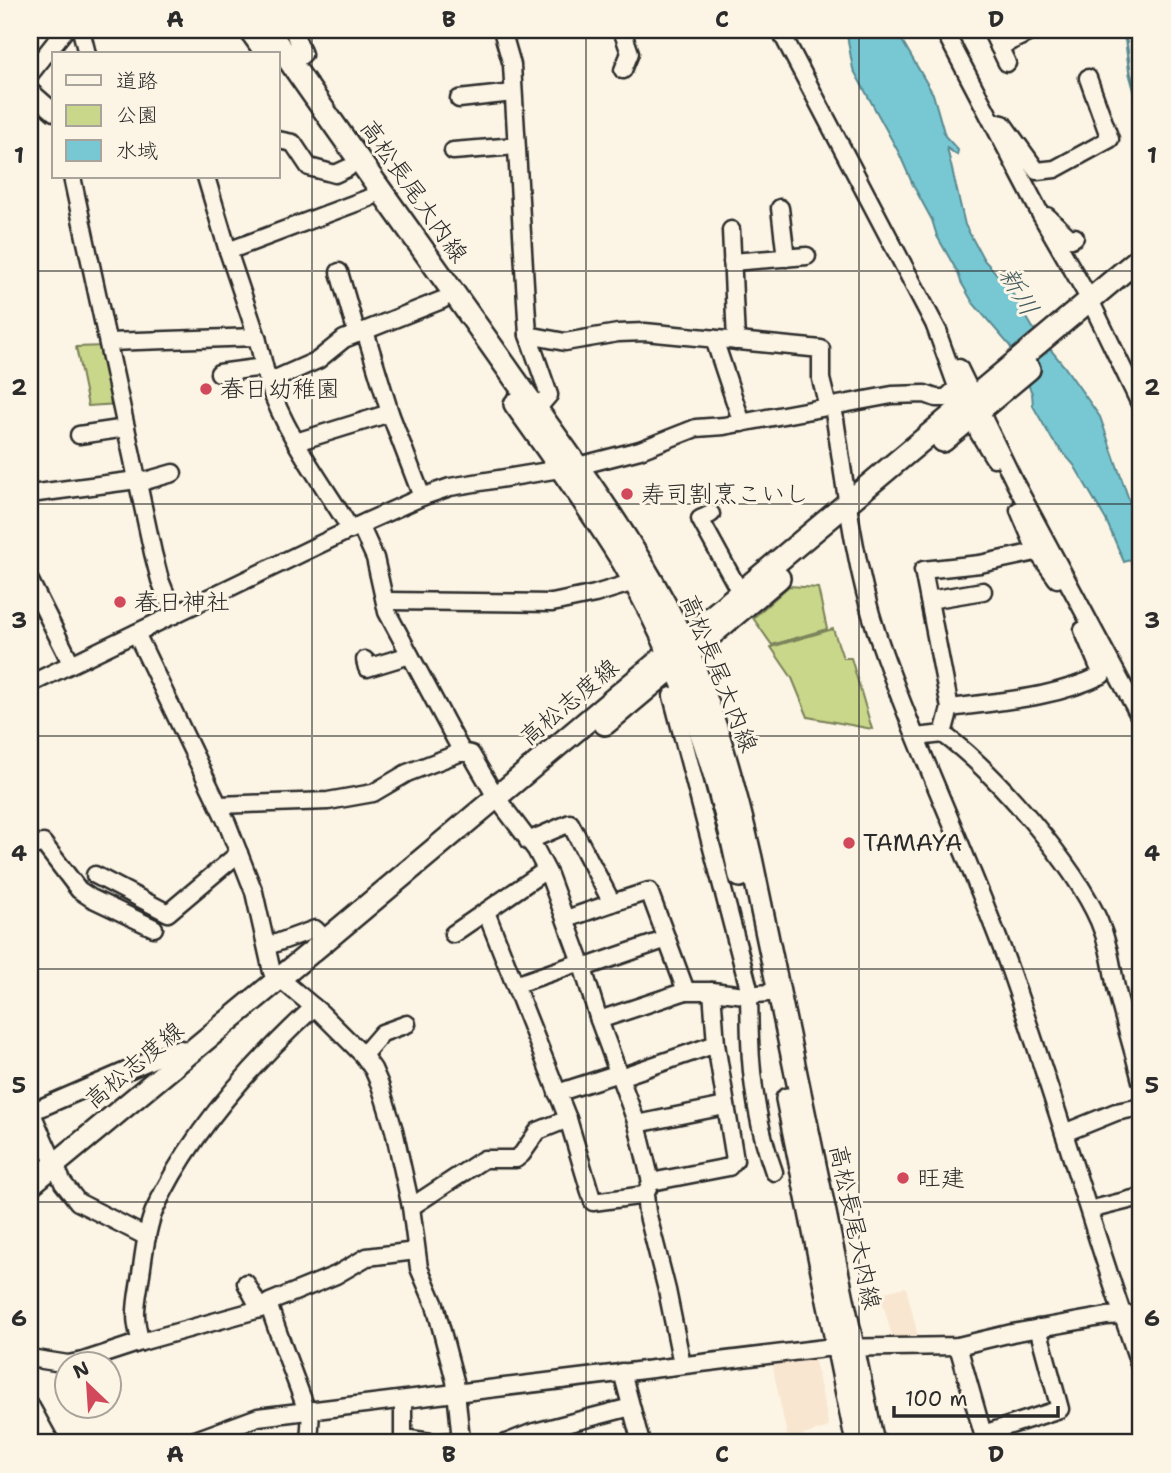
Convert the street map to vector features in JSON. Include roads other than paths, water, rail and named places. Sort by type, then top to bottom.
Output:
[{"type":"main road","points":[[250,30],[266,52]]},
{"type":"main road","name":"高松長尾大内線","points":[[268,30],[278,52]]},
{"type":"main road","name":"高松長尾大内線","points":[[285,67],[348,168],[442,300],[636,553],[678,654]]},
{"type":"main road","name":"高松長尾大内線","points":[[285,67],[537,409],[717,726],[730,768],[765,993],[845,1347],[873,1443]]},
{"type":"main road","name":"高松志度線","points":[[1088,310],[1141,257]]},
{"type":"main road","name":"高松志度線","points":[[30,1185],[58,1171],[500,803],[849,510],[971,398],[1088,310],[1141,275]]},
{"type":"main road","name":"高松志度線","points":[[678,654],[740,592],[849,510]]},
{"type":"main road","name":"高松志度線","points":[[30,1201],[134,1100],[285,982],[326,940],[500,803]]},
{"type":"main road","name":"高松長尾大内線","points":[[845,1347],[857,1443]]},
{"type":"street","points":[[30,74],[65,30]]},
{"type":"street","points":[[80,30],[86,52]]},
{"type":"street","points":[[285,67],[303,54],[293,30]]},
{"type":"street","points":[[502,30],[512,65],[528,335],[549,395],[537,409]]},
{"type":"street","points":[[622,30],[630,53],[623,70]]},
{"type":"street","points":[[780,30],[935,326],[1013,484],[1141,719]]},
{"type":"street","points":[[944,30],[1088,310],[1141,406]]},
{"type":"street","points":[[991,30],[1007,63]]},
{"type":"street","points":[[999,47],[1030,32]]},
{"type":"street","points":[[992,121],[1003,124],[1037,171],[1055,169],[1110,139],[1088,78]]},
{"type":"street","points":[[30,92],[52,110]]},
{"type":"street","points":[[459,99],[513,93]]},
{"type":"street","points":[[280,140],[293,143],[309,167],[335,174],[348,168]]},
{"type":"street","points":[[453,151],[516,146]]},
{"type":"street","points":[[72,178],[160,580],[174,615]]},
{"type":"street","points":[[206,178],[277,409],[296,442],[375,558],[387,612],[462,752]]},
{"type":"street","points":[[228,251],[369,198]]},
{"type":"street","points":[[780,208],[786,258]]},
{"type":"street","points":[[1041,215],[1049,216],[1071,239],[1075,237]]},
{"type":"street","points":[[731,230],[736,341]]},
{"type":"street","points":[[733,262],[807,256]]},
{"type":"street","points":[[339,272],[422,497]]},
{"type":"street","points":[[219,373],[266,374],[318,360],[344,339],[442,300]]},
{"type":"street","points":[[528,335],[565,342],[618,333],[645,332],[821,349],[821,379],[831,406],[849,510],[877,632],[979,886],[1141,1369]]},
{"type":"street","points":[[108,342],[257,337]]},
{"type":"street","points":[[714,339],[742,423]]},
{"type":"street","points":[[1123,371],[1141,386]]},
{"type":"street","points":[[30,684],[355,528],[450,487],[570,468],[640,450],[696,428],[742,423],[892,395],[925,394],[942,399],[971,398]]},
{"type":"street","points":[[296,442],[390,413]]},
{"type":"street","points":[[79,435],[126,428]]},
{"type":"street","points":[[950,708],[1044,695],[1082,685],[1102,675],[1068,595],[1036,550],[1013,484],[978,432]]},
{"type":"street","points":[[30,494],[138,482],[173,473]]},
{"type":"street","points":[[711,514],[700,519],[740,592]]},
{"type":"street","points":[[943,734],[950,708],[923,570],[980,564],[1036,550]]},
{"type":"street","points":[[30,581],[71,663]]},
{"type":"street","points":[[386,601],[552,603],[634,582]]},
{"type":"street","points":[[929,600],[983,591]]},
{"type":"street","points":[[136,633],[240,853],[254,891],[272,972],[314,1007],[363,1055],[380,1085],[394,1130],[411,1207],[419,1268],[438,1318],[455,1381],[463,1442],[438,1443],[403,1438],[402,1400]]},
{"type":"street","points":[[365,660],[367,668],[410,655]]},
{"type":"street","points":[[672,696],[698,789],[765,993]]},
{"type":"street","points":[[917,737],[943,734],[991,777],[1069,871],[1098,919],[1111,956],[1115,983],[1141,1081]]},
{"type":"street","points":[[219,805],[328,801],[373,793],[407,773],[462,752],[471,754],[500,803],[536,850],[566,919],[582,965],[637,1125],[648,1188],[647,1212],[682,1364]]},
{"type":"street","points":[[528,841],[570,823],[612,903]]},
{"type":"street","points":[[30,847],[43,843],[79,890],[154,928]]},
{"type":"street","points":[[95,875],[168,912],[240,853]]},
{"type":"street","points":[[453,934],[546,870]]},
{"type":"street","points":[[566,919],[649,891],[686,991]]},
{"type":"street","points":[[486,912],[568,1119],[593,1202],[729,1167],[735,1160],[716,1044],[712,991]]},
{"type":"street","points":[[268,946],[315,929],[326,940]]},
{"type":"street","points":[[515,985],[667,939]]},
{"type":"street","points":[[599,1020],[686,991],[765,993]]},
{"type":"street","points":[[765,993],[751,1009],[751,1049],[764,1141],[774,1171]]},
{"type":"street","points":[[141,1342],[135,1309],[153,1213],[186,1152],[211,1116],[289,1029],[314,1007]]},
{"type":"street","points":[[363,1055],[382,1033],[407,1024]]},
{"type":"street","points":[[558,1093],[716,1044]]},
{"type":"street","points":[[147,1237],[78,1202],[58,1171],[30,1110],[177,1049],[181,1049],[187,1056]]},
{"type":"street","points":[[119,1074],[128,1094],[134,1100]]},
{"type":"street","points":[[637,1125],[725,1106]]},
{"type":"street","points":[[1064,1133],[1116,1112],[1141,1107]]},
{"type":"street","points":[[411,1207],[484,1159],[516,1159],[538,1131],[568,1119]]},
{"type":"street","points":[[1089,1210],[1141,1197]]},
{"type":"street","points":[[30,1358],[68,1364],[264,1306],[336,1275],[367,1257],[416,1251]]},
{"type":"street","points":[[246,1283],[264,1306],[292,1367],[309,1411],[309,1443]]},
{"type":"street","points":[[188,1443],[258,1417],[682,1364],[845,1347],[958,1346],[1038,1328],[1107,1316],[1141,1314]]},
{"type":"street","points":[[958,1346],[983,1434],[1059,1409],[1038,1328]]},
{"type":"street","points":[[622,1372],[641,1443]]},
{"type":"street","points":[[30,1405],[51,1443]]},
{"type":"street","points":[[506,1443],[531,1433],[631,1407]]},
{"type":"water","points":[[846,30],[896,30],[933,94],[945,136],[958,150],[957,155],[947,148],[965,225],[984,260],[1008,286],[1033,328],[1100,417],[1141,534],[1141,566],[1135,569],[1130,560],[1124,562],[1106,520],[1074,465],[1053,441],[1033,406],[1032,393],[1010,346],[973,303],[961,282],[899,153],[853,69]]},
{"type":"waterway","points":[[1120,30],[1126,41],[1130,73],[1141,106]]},
{"type":"place","name":"春日幼稚園","points":[[206,389]]},
{"type":"place","name":"寿司割烹こいし","points":[[627,494]]},
{"type":"place","name":"春日神社","points":[[120,602]]},
{"type":"place","name":"TAMAYA","points":[[849,843]]},
{"type":"place","name":"旺建","points":[[903,1178]]},
{"type":"water label","name":"新川","points":[[1019,291]]}]
